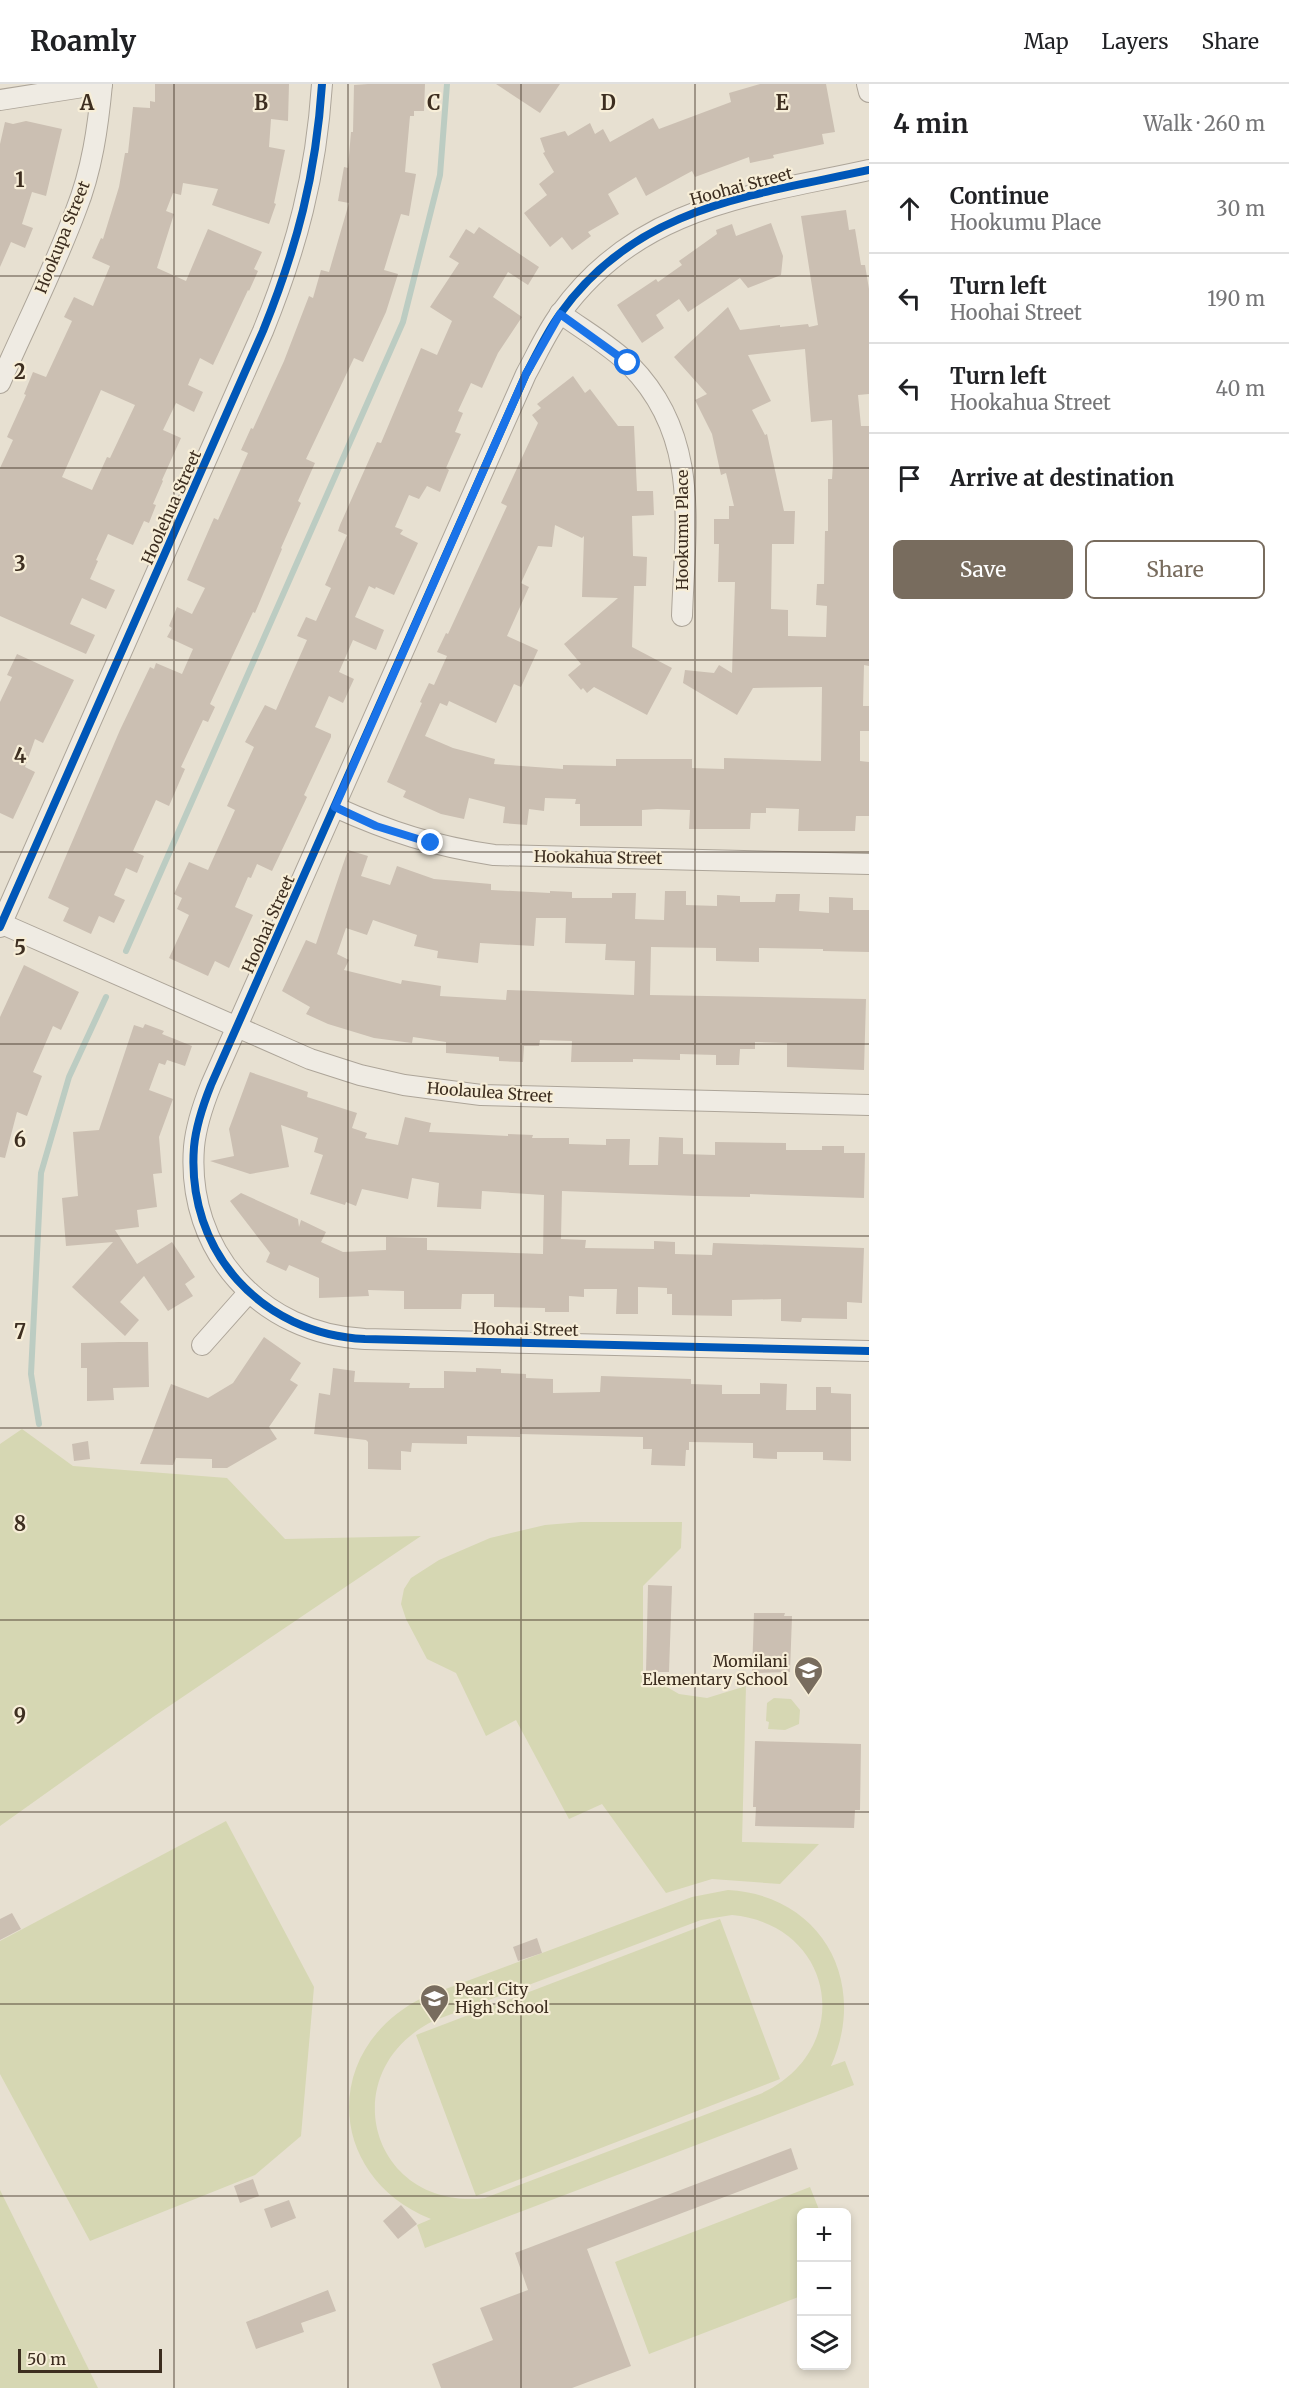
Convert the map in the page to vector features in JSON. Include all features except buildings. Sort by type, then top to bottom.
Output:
[{"type":"street","points":[[0,100],[102,84]]},
{"type":"street","name":"Hookupa Street","points":[[0,383],[76,210],[90,165],[99,123],[102,84]]},
{"type":"street","name":"Hoolehua Street","points":[[0,925],[259,342],[281,286],[306,204],[317,146],[322,84]]},
{"type":"street","points":[[867,84],[869,92]]},
{"type":"street","name":"Hoohai Street","points":[[869,170],[751,194],[690,213],[642,237],[616,255],[592,277],[560,314],[526,374],[201,1109],[194,1147],[194,1175],[203,1222],[216,1251],[249,1292],[275,1312],[314,1331],[347,1338],[869,1351]]},
{"type":"street","name":"Hookumu Place","points":[[560,314],[628,363],[648,385],[662,408],[676,439],[682,461],[686,500],[682,616]]},
{"type":"street","name":"Hookahua Street","points":[[335,807],[405,836],[456,849],[494,855],[869,864]]},
{"type":"street","name":"Hoolaulea Street","points":[[0,925],[237,1028],[335,1067],[404,1085],[443,1092],[491,1096],[869,1105]]},
{"type":"street","points":[[202,1345],[249,1292]]},
{"type":"green space","points":[[22,1429],[73,1466],[227,1478],[285,1539],[421,1536],[153,1717],[0,1826],[0,1444]]},
{"type":"green space","points":[[581,1522],[682,1522],[681,1548],[643,1586],[643,1673],[679,1694],[707,1698],[746,1686],[742,1842],[819,1844],[780,1884],[712,1879],[666,1893],[602,1804],[569,1819],[516,1720],[486,1736],[456,1673],[427,1659],[406,1619],[401,1604],[404,1589],[411,1578],[439,1560],[490,1538],[545,1525]]},
{"type":"green space","points":[[774,1698],[791,1699],[800,1710],[799,1724],[785,1730],[768,1729],[767,1703]]},
{"type":"green space","points":[[226,1821],[314,1987],[301,2136],[255,2175],[90,2241],[0,2074],[0,1941]]},
{"type":"green space","points":[[728,1890],[761,1896],[789,1908],[811,1925],[829,1948],[840,1974],[844,2003],[841,2034],[831,2066],[845,2061],[854,2085],[425,2248],[417,2225],[431,2219],[396,2199],[371,2173],[355,2143],[349,2111],[353,2078],[367,2047],[390,2019],[424,1997],[692,1897]],"holes":[[[732,1915],[767,1924],[794,1941],[812,1965],[821,1992],[821,2021],[811,2049],[791,2074],[760,2094],[485,2198],[446,2196],[415,2183],[392,2161],[378,2134],[375,2103],[382,2072],[402,2044],[433,2021],[701,1920]]]},
{"type":"green space","points":[[720,1919],[780,2079],[476,2196],[416,2035]]},
{"type":"green space","points":[[810,2187],[818,2208],[797,2208],[797,2298],[649,2354],[615,2262]]},
{"type":"green space","points":[[0,2190],[98,2388],[0,2388]]},
{"type":"waterway","points":[[126,951],[403,322],[440,175],[447,84]]},
{"type":"waterway","points":[[39,1424],[31,1374],[41,1173],[69,1077],[106,997]]},
{"type":"cycle path","points":[[0,927],[275,300],[295,240],[310,180],[322,84]]},
{"type":"cycle path","points":[[869,170],[739,199],[699,211],[660,228],[624,250],[591,278],[555,321],[526,374],[211,1085],[200,1115],[194,1147],[195,1185],[203,1220],[217,1252],[238,1280],[263,1303],[293,1322],[327,1334],[365,1339],[869,1351]]},
{"type":"place","name":"Momilani Elementary School","points":[[809,1696]]},
{"type":"place","name":"Pearl City High School","points":[[434,2024]]},
{"type":"route","points":[[431,843],[376,826],[335,807],[544,338],[560,314],[628,363]]}]
